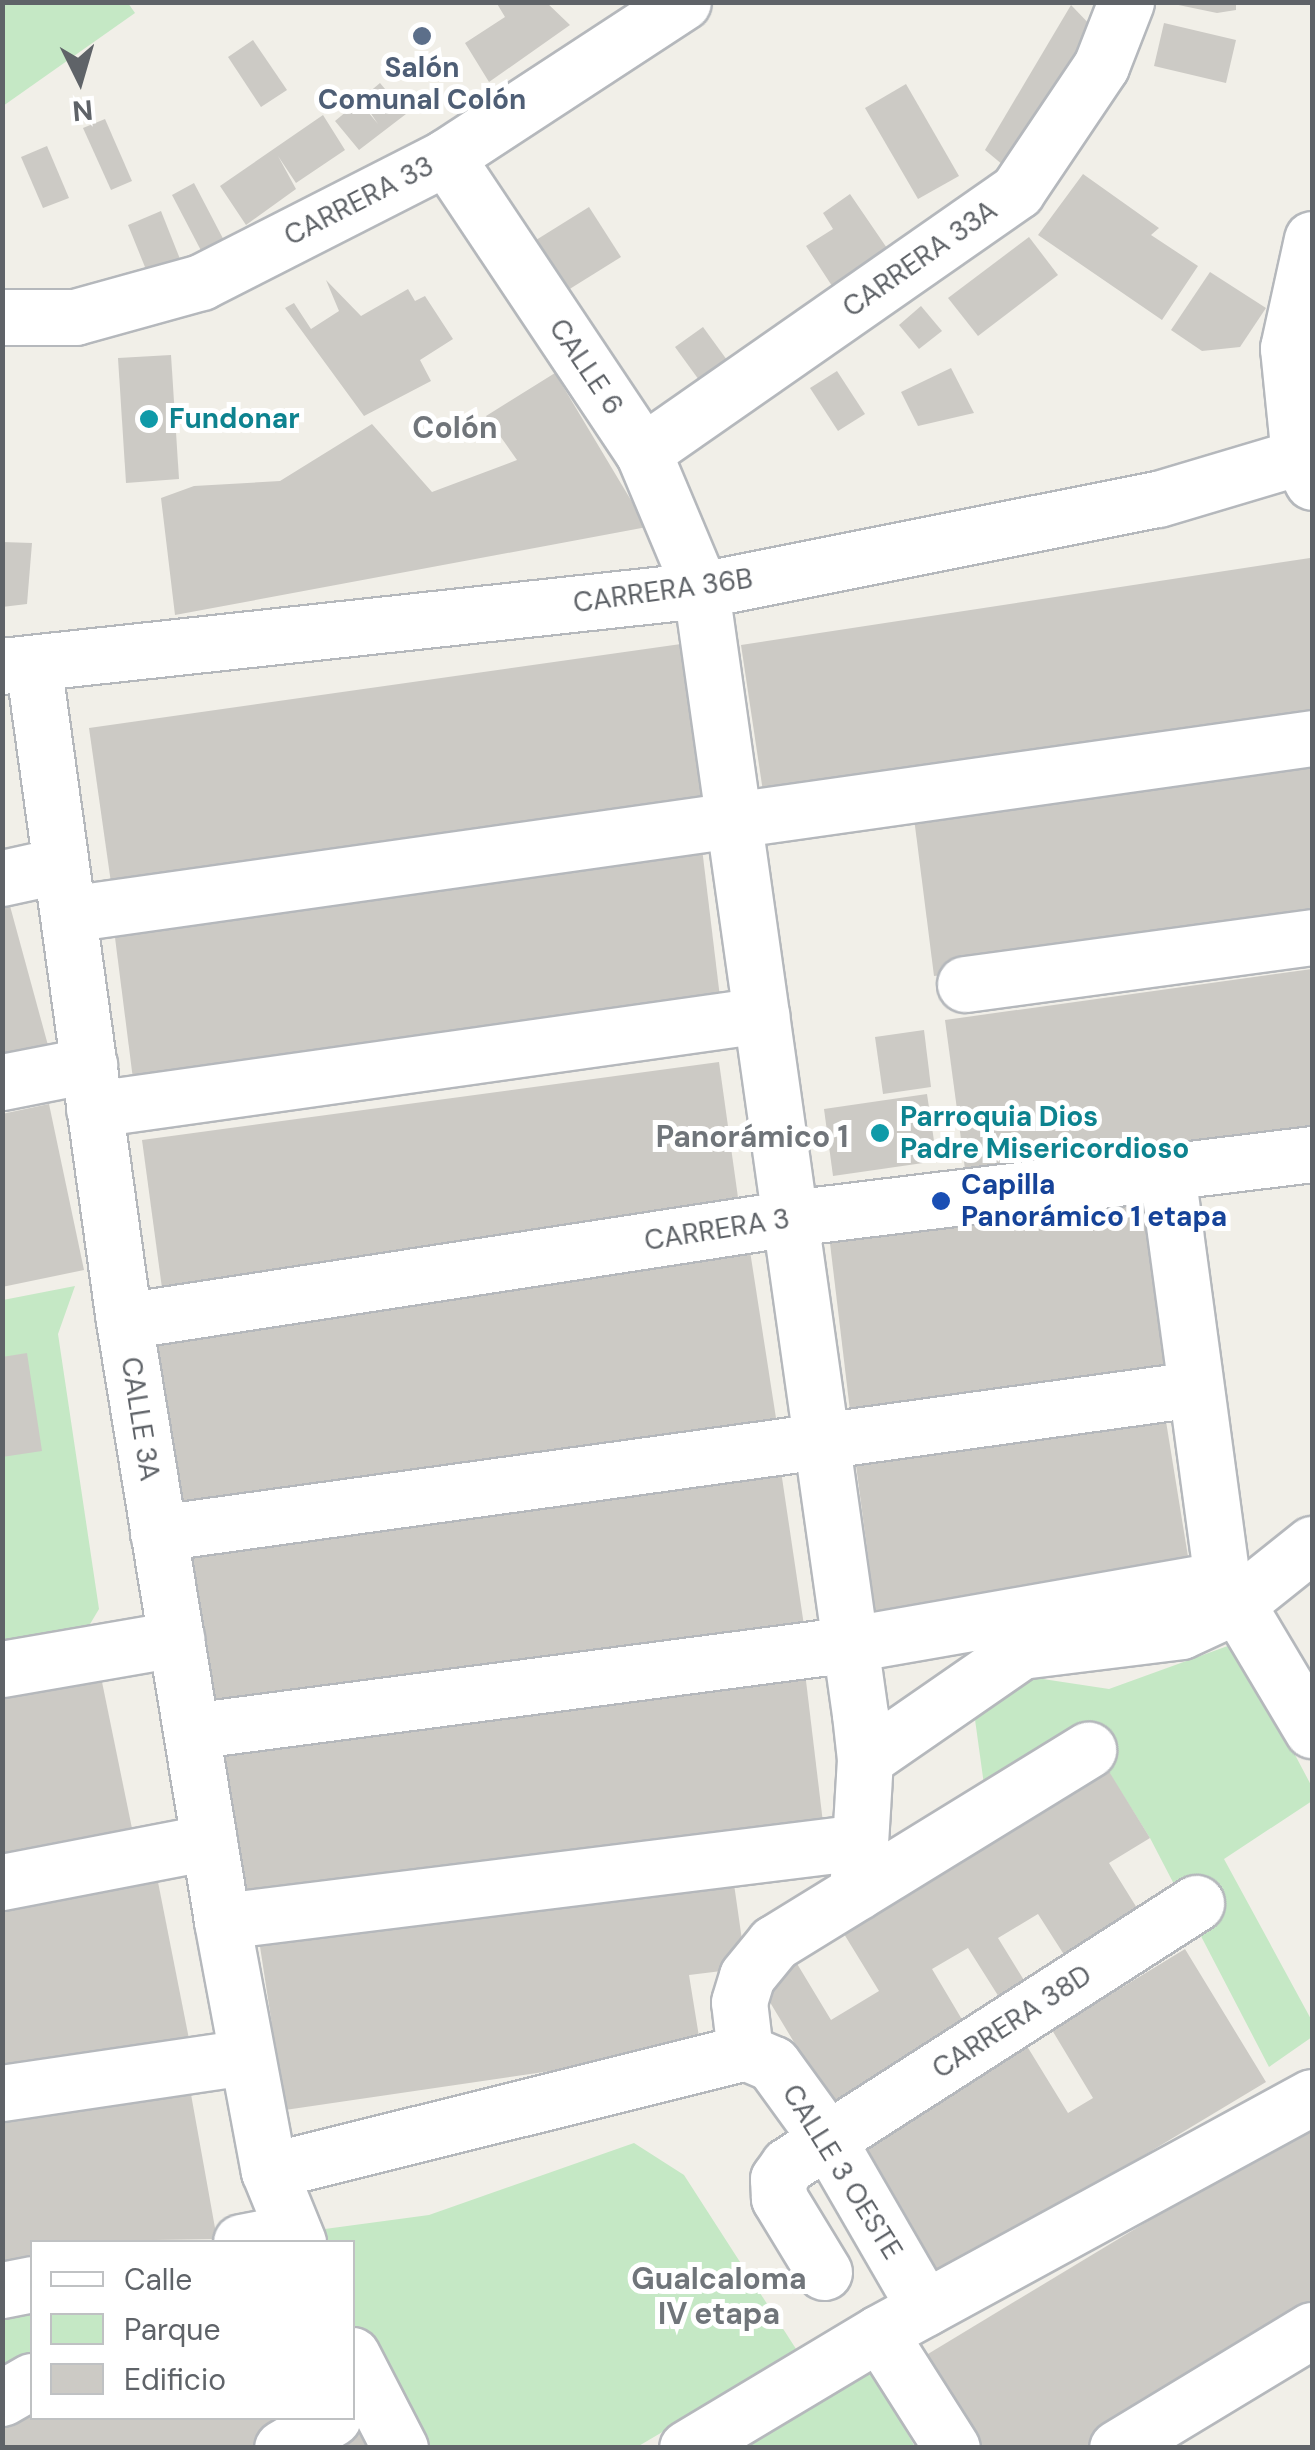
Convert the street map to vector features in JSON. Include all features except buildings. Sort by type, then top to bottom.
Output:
[{"type":"street","name":"CARRERA 33","points":[[2,317],[74,317],[202,282],[446,157],[683,2]]},
{"type":"street","name":"CARRERA 33A","points":[[643,452],[1017,191],[1101,66],[1126,2]]},
{"type":"street","name":"CALLE 6","points":[[446,157],[643,452],[702,590],[865,1759],[858,1867]]},
{"type":"street","points":[[1308,464],[1288,348],[1312,239]]},
{"type":"street","name":"CARRERA 36B","points":[[18,664],[702,590],[1158,499],[1308,464]]},
{"type":"street","name":"CALLE 3A","points":[[18,664],[64,889],[124,1320],[222,1921],[269,2171],[276,2240]]},
{"type":"street","points":[[2,878],[64,889],[734,815],[1312,738]]},
{"type":"street","points":[[965,984],[1312,937]]},
{"type":"street","points":[[2,1082],[92,1087],[761,1015]]},
{"type":"street","name":"CARRERA 3","points":[[124,1320],[791,1218],[1312,1154]]},
{"type":"street","points":[[1167,1174],[1194,1389],[1227,1593],[1312,1730]]},
{"type":"street","points":[[158,1533],[823,1445],[1194,1389]]},
{"type":"street","points":[[865,1759],[1020,1650],[1053,1642],[1150,1639],[1312,1544]]},
{"type":"street","points":[[191,1731],[1227,1593]]},
{"type":"street","points":[[2,1669],[176,1639]]},
{"type":"street","points":[[269,2171],[746,2052],[739,2002],[759,1958],[858,1867],[1088,1750]]},
{"type":"street","points":[[2,1882],[210,1842]]},
{"type":"street","points":[[222,1921],[858,1867]]},
{"type":"street","name":"CARRERA 38D","points":[[824,2272],[778,2198],[778,2180],[788,2165],[1196,1903]]},
{"type":"street","name":"CALLE 3 OESTE","points":[[746,2052],[774,2064],[828,2140],[952,2448]]},
{"type":"street","points":[[2,2093],[246,2057]]},
{"type":"street","points":[[686,2448],[902,2320],[1312,2096]]},
{"type":"street","points":[[2,2290],[30,2284]]},
{"type":"street","points":[[1117,2448],[1312,2330]]},
{"type":"street","points":[[2,2398],[30,2382]]},
{"type":"street","points":[[355,2396],[400,2448]]},
{"type":"street","points":[[282,2448],[318,2420]]},
{"type":"green space","points":[[3,2],[128,3],[135,13],[3,106]]},
{"type":"green space","points":[[75,1286],[58,1334],[99,1609],[80,1641],[3,1657],[3,1300]]},
{"type":"green space","points":[[1236,1643],[1312,1787],[1312,1801],[1224,1859],[1312,2021],[1312,2037],[1269,2067],[1150,1838],[1096,1752],[985,1792],[973,1705],[1023,1676],[1109,1689]]},
{"type":"green space","points":[[634,2143],[684,2175],[798,2352],[637,2447],[416,2447],[355,2338],[355,2240],[300,2240],[295,2233],[429,2215]]},
{"type":"green space","points":[[30,2292],[30,2368],[2,2384],[2,2298]]},
{"type":"green space","points":[[873,2371],[915,2447],[740,2448]]},
{"type":"place","name":"Salón Comunal Colón","points":[[422,36]]},
{"type":"place","name":"Fundonar","points":[[149,419]]},
{"type":"place","name":"Parroquia Dios Padre Misericordioso","points":[[880,1133]]},
{"type":"place","name":"Capilla Panorámico 1 etapa","points":[[941,1201]]},
{"type":"district","name":"Colón","points":[[455,428]]},
{"type":"district","name":"Panorámico 1","points":[[752,1137]]},
{"type":"district","name":"Gualcaloma IV etapa","points":[[719,2296]]}]
